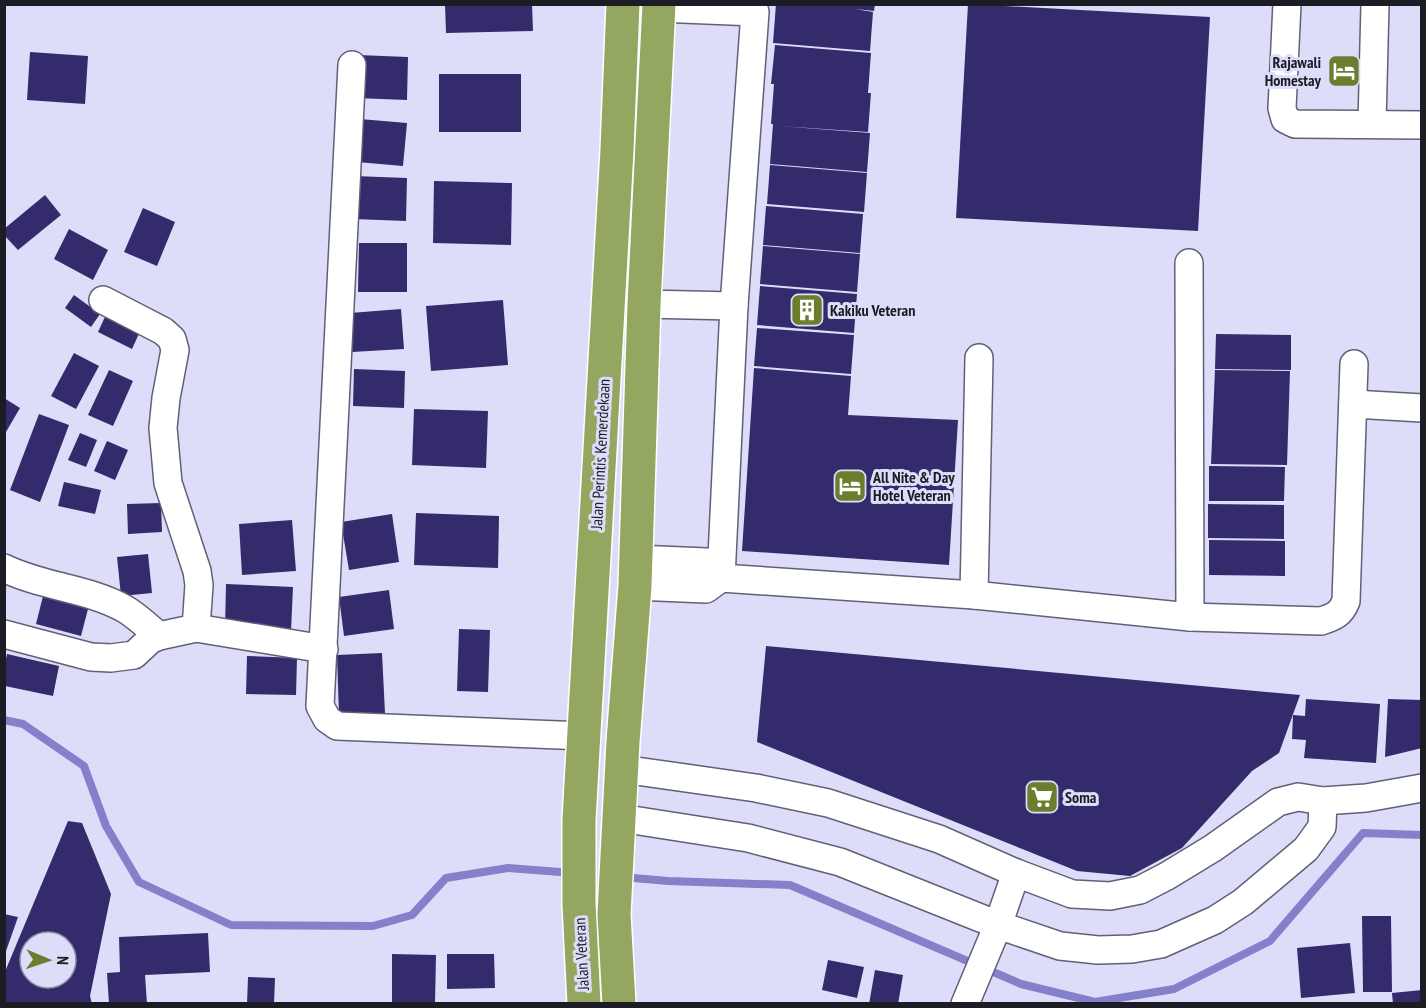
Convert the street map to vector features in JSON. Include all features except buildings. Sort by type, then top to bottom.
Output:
[{"type":"highway","name":"Jalan Perintis Kemerdekaan","points":[[579,904],[579,820],[617,150],[623,4]]},
{"type":"highway","points":[[619,1004],[614,914],[635,573],[644,304],[659,6]]},
{"type":"highway","points":[[585,736],[623,753]]},
{"type":"highway","name":"Jalan Veteran","points":[[579,904],[584,1004]]},
{"type":"street","points":[[1287,4],[1282,108],[1286,119],[1295,124],[1422,125]]},
{"type":"street","points":[[1372,124],[1375,4]]},
{"type":"street","points":[[659,6],[755,12],[734,306],[721,578]]},
{"type":"street","points":[[352,65],[320,706],[327,718],[337,726],[585,736]]},
{"type":"street","points":[[1189,263],[1190,617]]},
{"type":"street","points":[[103,300],[164,331],[172,339],[175,350],[163,428],[168,483],[197,571],[199,585],[196,628]]},
{"type":"street","points":[[644,304],[734,306]]},
{"type":"street","points":[[974,594],[979,358]]},
{"type":"street","points":[[635,573],[706,562],[721,578],[974,594],[1190,617],[1321,621],[1332,618],[1342,611],[1346,601],[1354,364]]},
{"type":"street","points":[[1353,404],[1422,408]]},
{"type":"street","points":[[4,568],[126,609],[159,636]]},
{"type":"street","points":[[4,634],[91,657],[111,658],[126,658],[134,655],[150,640],[159,636],[196,628],[324,649]]},
{"type":"street","points":[[623,753],[756,788],[828,803],[939,839],[1016,873],[1072,894],[1110,896],[1140,890],[1167,876],[1213,848],[1278,802],[1298,797],[1323,801],[1366,798],[1422,788]]},
{"type":"street","points":[[619,821],[748,838],[840,862],[993,934],[1098,950],[1132,949],[1161,944],[1215,920],[1244,902],[1306,849],[1322,827],[1323,801]]},
{"type":"street","points":[[965,1004],[1016,873]]},
{"type":"waterway","points":[[4,720],[23,724],[84,766],[106,826],[139,882],[231,925],[373,926],[412,915],[446,878],[508,868],[573,873]]},
{"type":"waterway","points":[[622,877],[668,881],[790,885],[1021,984],[1095,1002],[1174,989],[1270,941],[1363,833],[1422,835]]},
{"type":"place","name":"Rajawali Homestay","points":[[1344,71]]},
{"type":"place","name":"Kakiku Veteran","points":[[807,310]]},
{"type":"place","name":"All Nite & Day Hotel Veteran","points":[[850,486]]},
{"type":"place","name":"Soma","points":[[1042,797]]}]
